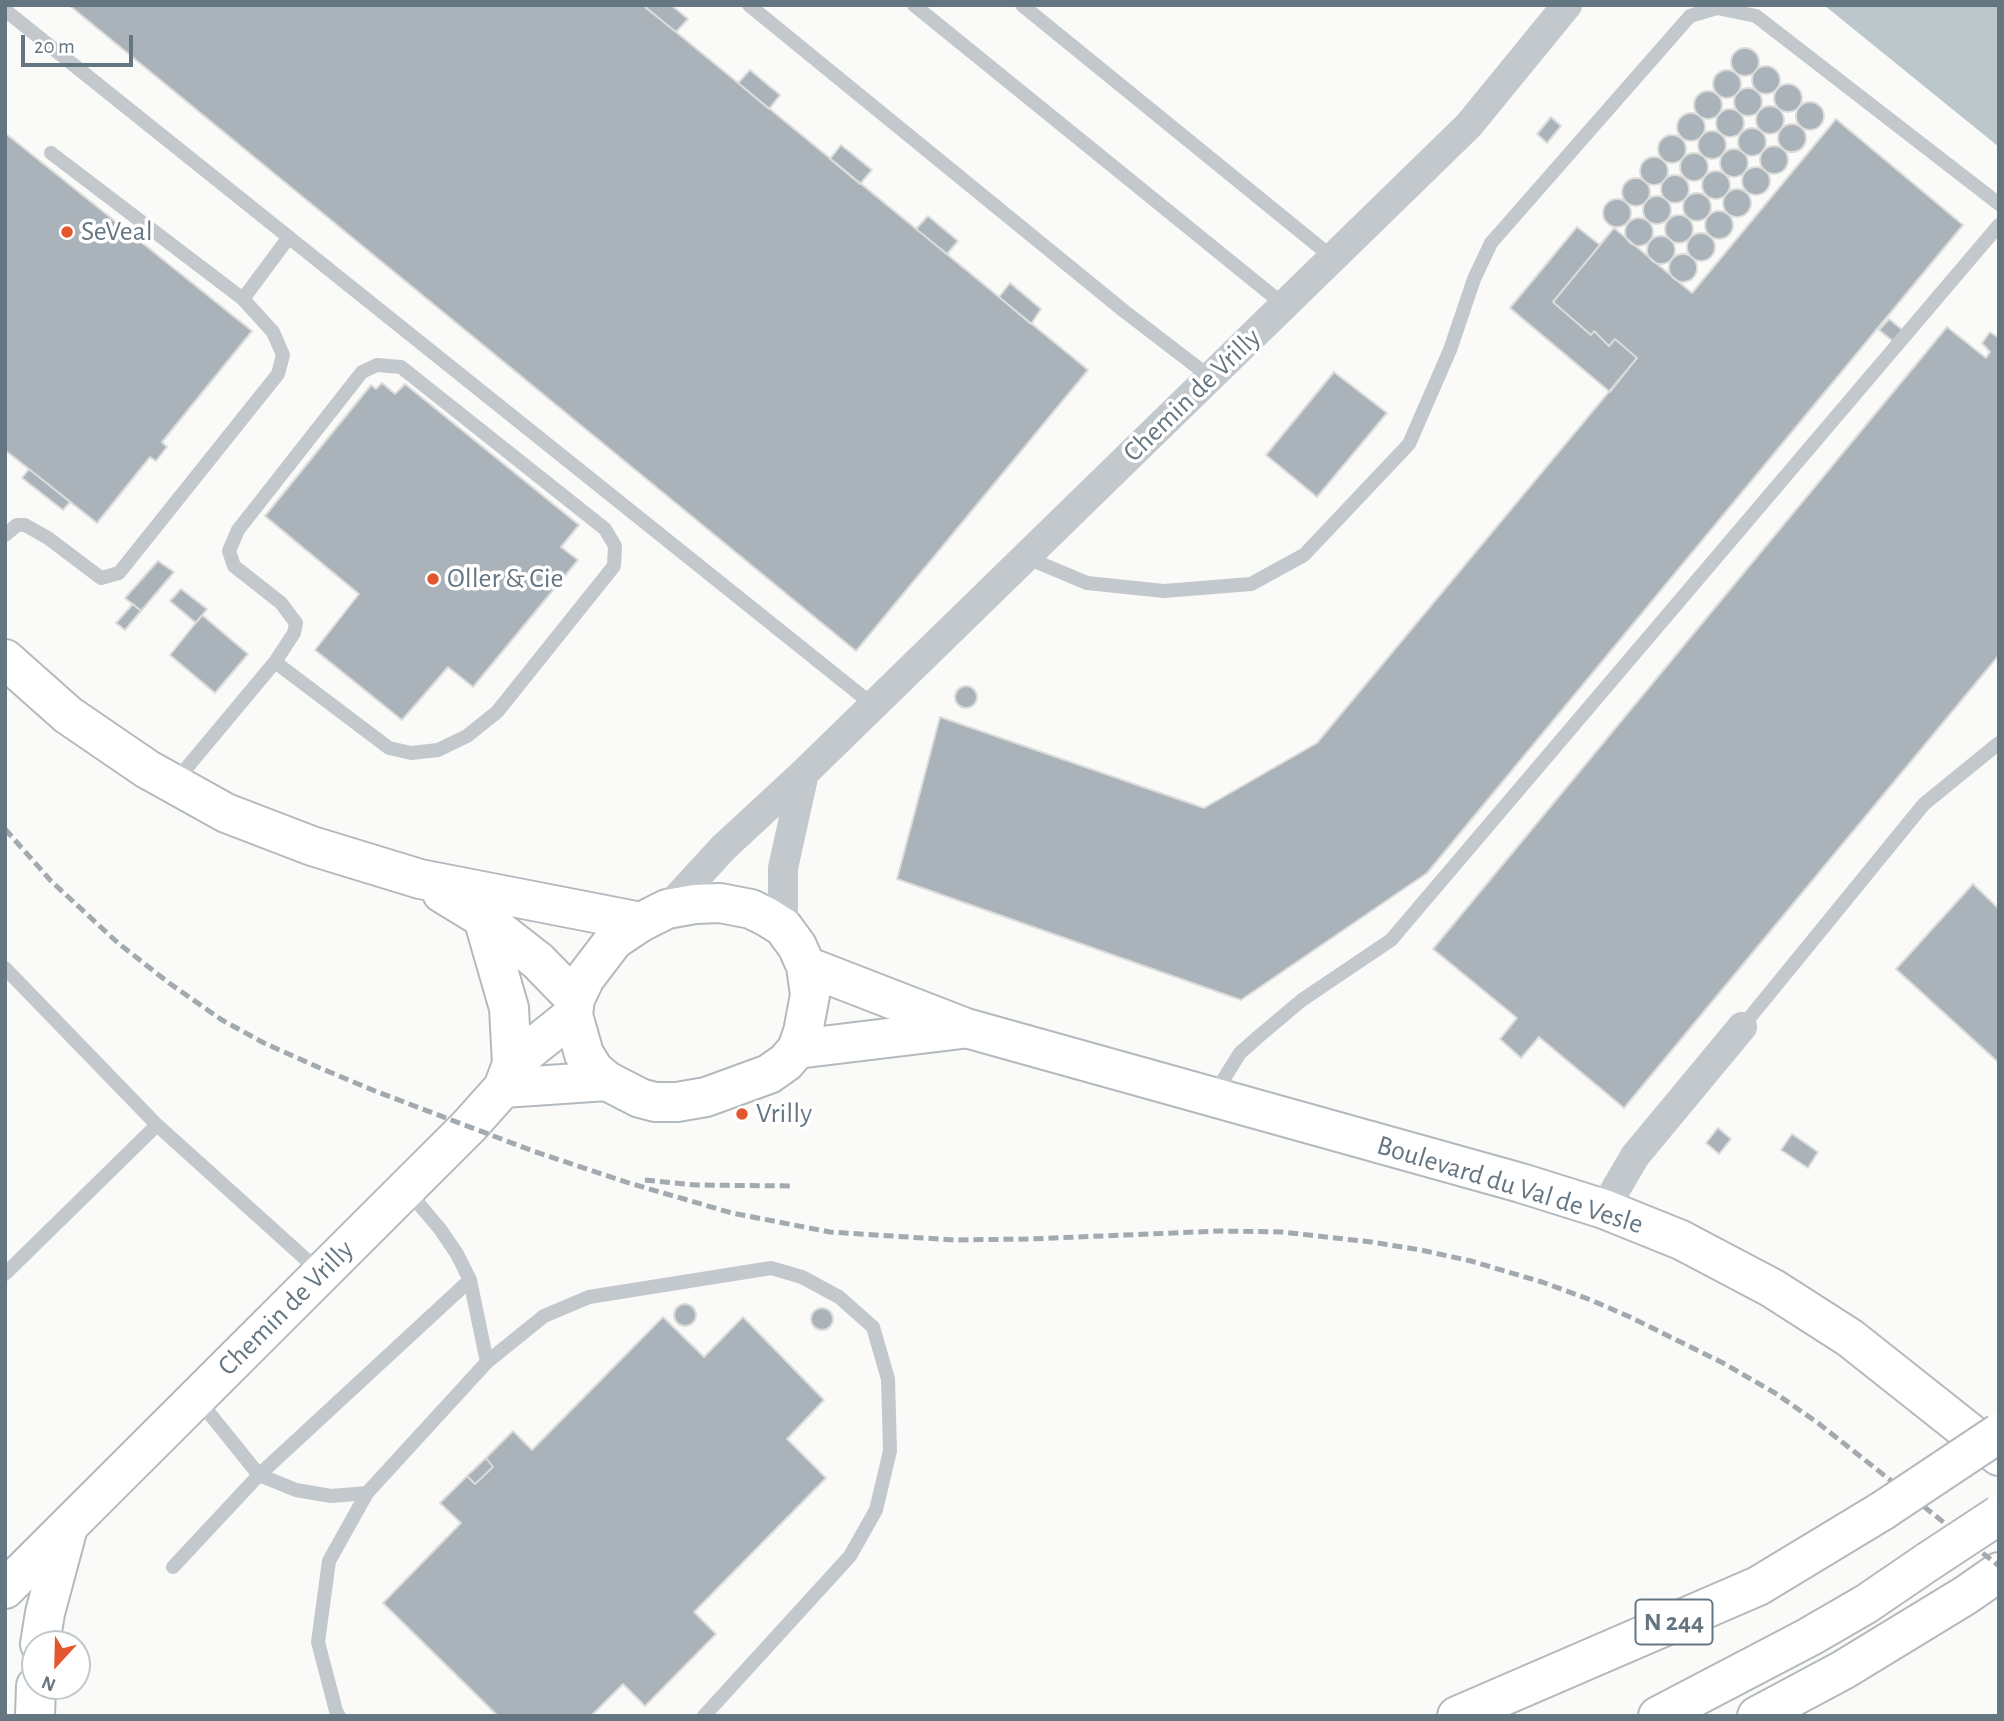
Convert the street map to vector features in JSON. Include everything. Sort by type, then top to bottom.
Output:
[{"type":"main road","points":[[5,659],[68,715],[147,769],[226,813],[300,841],[420,879],[654,916]]},
{"type":"main road","points":[[420,879],[484,918],[538,961],[574,1007],[584,1054],[594,1070],[607,1081],[640,1098],[654,1102],[696,1099],[769,1074],[786,1062],[797,1049],[810,995],[806,966],[797,946],[783,927],[751,909],[720,903],[695,904],[654,916],[614,940],[585,978],[574,1007]]},
{"type":"main road","points":[[484,918],[509,1008],[507,1076],[607,1081]]},
{"type":"main road","name":"Boulevard du Val de Vesle","points":[[806,966],[966,1028],[1521,1183],[1604,1209],[1681,1240],[1783,1296],[1850,1338],[1999,1456]]},
{"type":"main road","name":"Chemin de Vrilly","points":[[5,1589],[469,1126],[507,1076],[574,1007]]},
{"type":"main road","name":"Boulevard du Val de Vesle","points":[[797,1049],[966,1028]]},
{"type":"main road","name":"N 244","points":[[1457,1716],[1758,1586],[1882,1511],[1999,1433]]},
{"type":"main road","name":"N 244","points":[[1658,1716],[1866,1604],[1999,1515]]},
{"type":"main road","points":[[42,1630],[68,1527]]},
{"type":"main road","points":[[1757,1716],[1843,1670],[1999,1572]]},
{"type":"street","name":"Chemin de Vrilly","points":[[654,916],[1469,125],[1567,5]]},
{"type":"street","points":[[783,927],[783,868],[804,773]]},
{"type":"street","points":[[1604,1209],[1635,1156],[1742,1027]]},
{"type":"lane","points":[[749,5],[1124,311],[1210,377]]},
{"type":"lane","points":[[914,5],[1284,305]]},
{"type":"lane","points":[[1022,5],[1333,258]]},
{"type":"lane","points":[[1025,557],[1087,583],[1164,591],[1251,584],[1304,555],[1409,444],[1450,350],[1474,279],[1491,243],[1690,16],[1717,8],[1756,16],[1999,204]]},
{"type":"lane","points":[[5,10],[873,705]]},
{"type":"lane","points":[[5,535],[17,525],[25,525],[48,538],[101,578],[119,573],[278,374],[284,355],[273,332],[243,299],[51,153]]},
{"type":"lane","points":[[1213,1097],[1240,1052],[1302,1000],[1391,940],[1999,225]]},
{"type":"lane","points":[[243,299],[289,237]]},
{"type":"lane","points":[[173,784],[275,662],[294,633],[296,623],[281,603],[234,566],[229,551],[238,530],[362,372],[377,365],[401,367],[605,529],[615,546],[614,566],[497,712],[467,736],[438,750],[411,753],[389,748],[275,662]]},
{"type":"lane","points":[[1742,1027],[1924,804],[1999,743]]},
{"type":"lane","points":[[5,968],[157,1125],[321,1273]]},
{"type":"lane","points":[[5,1274],[157,1125]]},
{"type":"lane","points":[[406,1189],[440,1229],[470,1280],[488,1362]]},
{"type":"lane","points":[[340,1716],[335,1711],[318,1642],[329,1561],[367,1493],[488,1362],[544,1315],[589,1297],[771,1268],[802,1277],[839,1297],[873,1327],[888,1378],[890,1451],[876,1510],[850,1556],[704,1716]]},
{"type":"lane","points":[[173,1567],[259,1475],[470,1280]]},
{"type":"lane","points":[[197,1398],[259,1475],[296,1490],[331,1496],[367,1493]]},
{"type":"shaded area","points":[[1824,5],[1999,5],[1999,147]]},
{"type":"building","points":[[69,5],[643,5],[1088,370],[856,651]]},
{"type":"building","points":[[648,5],[671,5],[688,19],[676,32],[646,8]]},
{"type":"building","points":[[1745,48],[1755,52],[1759,62],[1755,72],[1745,76],[1735,72],[1731,62],[1735,52]]},
{"type":"building","points":[[1766,66],[1776,70],[1780,80],[1776,90],[1766,94],[1756,90],[1752,80],[1756,70]]},
{"type":"building","points":[[750,70],[780,95],[769,109],[738,83]]},
{"type":"building","points":[[1727,70],[1737,74],[1741,84],[1737,94],[1727,98],[1717,94],[1713,84],[1717,74]]},
{"type":"building","points":[[1788,84],[1798,88],[1802,98],[1798,108],[1788,112],[1778,108],[1774,98],[1778,88]]},
{"type":"building","points":[[1748,88],[1758,92],[1762,102],[1758,112],[1748,116],[1738,112],[1734,102],[1738,92]]},
{"type":"building","points":[[1708,91],[1718,95],[1722,105],[1718,115],[1708,119],[1698,115],[1694,105],[1698,95]]},
{"type":"building","points":[[1810,102],[1820,106],[1824,116],[1820,126],[1810,130],[1800,126],[1796,116],[1800,106]]},
{"type":"building","points":[[1770,106],[1780,110],[1784,120],[1780,130],[1770,134],[1760,130],[1756,120],[1760,110]]},
{"type":"building","points":[[1730,109],[1740,113],[1744,123],[1740,133],[1730,137],[1720,133],[1716,123],[1720,113]]},
{"type":"building","points":[[1691,113],[1701,117],[1705,127],[1701,137],[1691,141],[1681,137],[1677,127],[1681,117]]},
{"type":"building","points":[[1551,117],[1561,126],[1547,143],[1537,134]]},
{"type":"building","points":[[1836,119],[1963,225],[1427,873],[1241,1000],[897,879],[940,717],[1204,808],[1317,743],[1637,358],[1615,339],[1609,346],[1594,331],[1591,335],[1553,302],[1614,228],[1692,293]]},
{"type":"building","points":[[1792,124],[1802,128],[1806,138],[1802,148],[1792,152],[1782,148],[1778,138],[1782,128]]},
{"type":"building","points":[[1752,128],[1762,132],[1766,142],[1762,152],[1752,156],[1742,152],[1738,142],[1742,132]]},
{"type":"building","points":[[1712,131],[1722,135],[1726,145],[1722,155],[1712,159],[1702,155],[1698,145],[1702,135]]},
{"type":"building","name":"SeVeal","points":[[5,133],[252,331],[162,442],[167,447],[156,461],[150,457],[97,523],[5,450]]},
{"type":"building","points":[[1672,135],[1682,139],[1686,149],[1682,159],[1672,163],[1662,159],[1658,149],[1662,139]]},
{"type":"building","points":[[841,145],[872,170],[860,184],[830,159]]},
{"type":"building","points":[[1774,146],[1784,150],[1788,160],[1784,170],[1774,174],[1764,170],[1760,160],[1764,150]]},
{"type":"building","points":[[1734,149],[1744,153],[1748,163],[1744,173],[1734,177],[1724,173],[1720,163],[1724,153]]},
{"type":"building","points":[[1694,153],[1704,157],[1708,167],[1704,177],[1694,181],[1684,177],[1680,167],[1684,157]]},
{"type":"building","points":[[1654,157],[1664,161],[1668,171],[1664,181],[1654,185],[1644,181],[1640,171],[1644,161]]},
{"type":"building","points":[[1756,167],[1766,171],[1770,181],[1766,191],[1756,195],[1746,191],[1742,181],[1746,171]]},
{"type":"building","points":[[1716,171],[1726,175],[1730,185],[1726,195],[1716,199],[1706,195],[1702,185],[1706,175]]},
{"type":"building","points":[[1675,175],[1685,179],[1689,189],[1685,199],[1675,203],[1665,199],[1661,189],[1665,179]]},
{"type":"building","points":[[1636,178],[1646,182],[1650,192],[1646,202],[1636,206],[1626,202],[1622,192],[1626,182]]},
{"type":"building","points":[[1737,189],[1747,193],[1751,203],[1747,213],[1737,217],[1727,213],[1723,203],[1727,193]]},
{"type":"building","points":[[1697,193],[1707,197],[1711,207],[1707,217],[1697,221],[1687,217],[1683,207],[1687,197]]},
{"type":"building","points":[[1657,196],[1667,200],[1671,210],[1667,220],[1657,224],[1647,220],[1643,210],[1647,200]]},
{"type":"building","points":[[1617,199],[1627,203],[1631,213],[1627,223],[1617,227],[1607,223],[1603,213],[1607,203]]},
{"type":"building","points":[[1719,211],[1729,215],[1733,225],[1729,235],[1719,239],[1709,235],[1705,225],[1709,215]]},
{"type":"building","points":[[1679,215],[1689,219],[1693,229],[1689,239],[1679,243],[1669,239],[1665,229],[1669,219]]},
{"type":"building","points":[[928,216],[958,241],[947,254],[916,229]]},
{"type":"building","points":[[1639,218],[1649,222],[1653,232],[1649,242],[1639,246],[1629,242],[1625,232],[1629,222]]},
{"type":"building","points":[[1577,227],[1600,245],[1553,302],[1591,335],[1594,331],[1609,346],[1615,339],[1637,358],[1610,392],[1510,308]]},
{"type":"building","points":[[1701,233],[1711,237],[1715,247],[1711,257],[1701,261],[1691,257],[1687,247],[1691,237]]},
{"type":"building","points":[[1661,236],[1671,240],[1675,250],[1671,260],[1661,264],[1651,260],[1647,250],[1651,240]]},
{"type":"building","points":[[1683,254],[1693,258],[1697,268],[1693,278],[1683,282],[1673,278],[1669,268],[1673,258]]},
{"type":"building","points":[[1010,283],[1041,309],[1031,324],[999,297]]},
{"type":"building","points":[[1889,319],[1905,332],[1895,343],[1879,330]]},
{"type":"building","points":[[1947,327],[1986,358],[1990,352],[1982,343],[1990,332],[1999,338],[1999,655],[1624,1108],[1539,1037],[1521,1058],[1500,1039],[1517,1018],[1433,949]]},
{"type":"building","points":[[1334,372],[1387,413],[1317,497],[1266,455]]},
{"type":"building","points":[[382,383],[395,394],[405,384],[579,525],[561,547],[578,560],[473,687],[448,667],[402,720],[315,650],[359,594],[265,516],[371,385],[376,389]]},
{"type":"building","points":[[29,469],[70,502],[63,510],[22,478]]},
{"type":"building","points":[[158,561],[174,572],[141,611],[125,598]]},
{"type":"building","points":[[181,589],[207,609],[196,623],[170,601]]},
{"type":"building","points":[[133,604],[141,611],[125,630],[116,623]]},
{"type":"building","points":[[202,615],[248,654],[215,693],[170,655]]},
{"type":"building","points":[[962,686],[970,686],[977,693],[977,701],[970,708],[962,708],[955,701],[955,693]]},
{"type":"building","points":[[1973,884],[1999,909],[1999,1063],[1896,969]]},
{"type":"building","points":[[1718,1128],[1731,1139],[1719,1154],[1706,1143]]},
{"type":"building","points":[[1792,1134],[1818,1152],[1808,1168],[1781,1150]]},
{"type":"building","points":[[685,1304],[693,1307],[696,1315],[693,1323],[685,1326],[677,1323],[674,1315],[677,1307]]},
{"type":"building","points":[[822,1308],[830,1311],[833,1319],[830,1327],[822,1330],[814,1327],[811,1319],[814,1311]]},
{"type":"building","points":[[663,1317],[704,1357],[743,1317],[824,1400],[787,1439],[826,1478],[694,1612],[716,1634],[645,1706],[623,1684],[591,1716],[498,1716],[383,1603],[461,1523],[440,1503],[467,1476],[475,1484],[493,1467],[486,1458],[513,1431],[532,1450]]},
{"type":"building","points":[[486,1458],[493,1467],[475,1484],[467,1476]]},
{"type":"railway","points":[[5,829],[51,881],[118,943],[222,1020],[264,1043],[320,1068],[533,1151],[732,1213],[830,1232],[954,1240],[1220,1231],[1282,1232],[1371,1242],[1471,1261],[1591,1300],[1723,1363],[1775,1393],[1818,1423],[1999,1566]]},
{"type":"railway","points":[[645,1180],[696,1185],[794,1186]]},
{"type":"place","name":"SeVeal","points":[[67,232]]},
{"type":"place","name":"Oller & Cie","points":[[433,579]]},
{"type":"place","name":"Vrilly","points":[[742,1114]]}]
